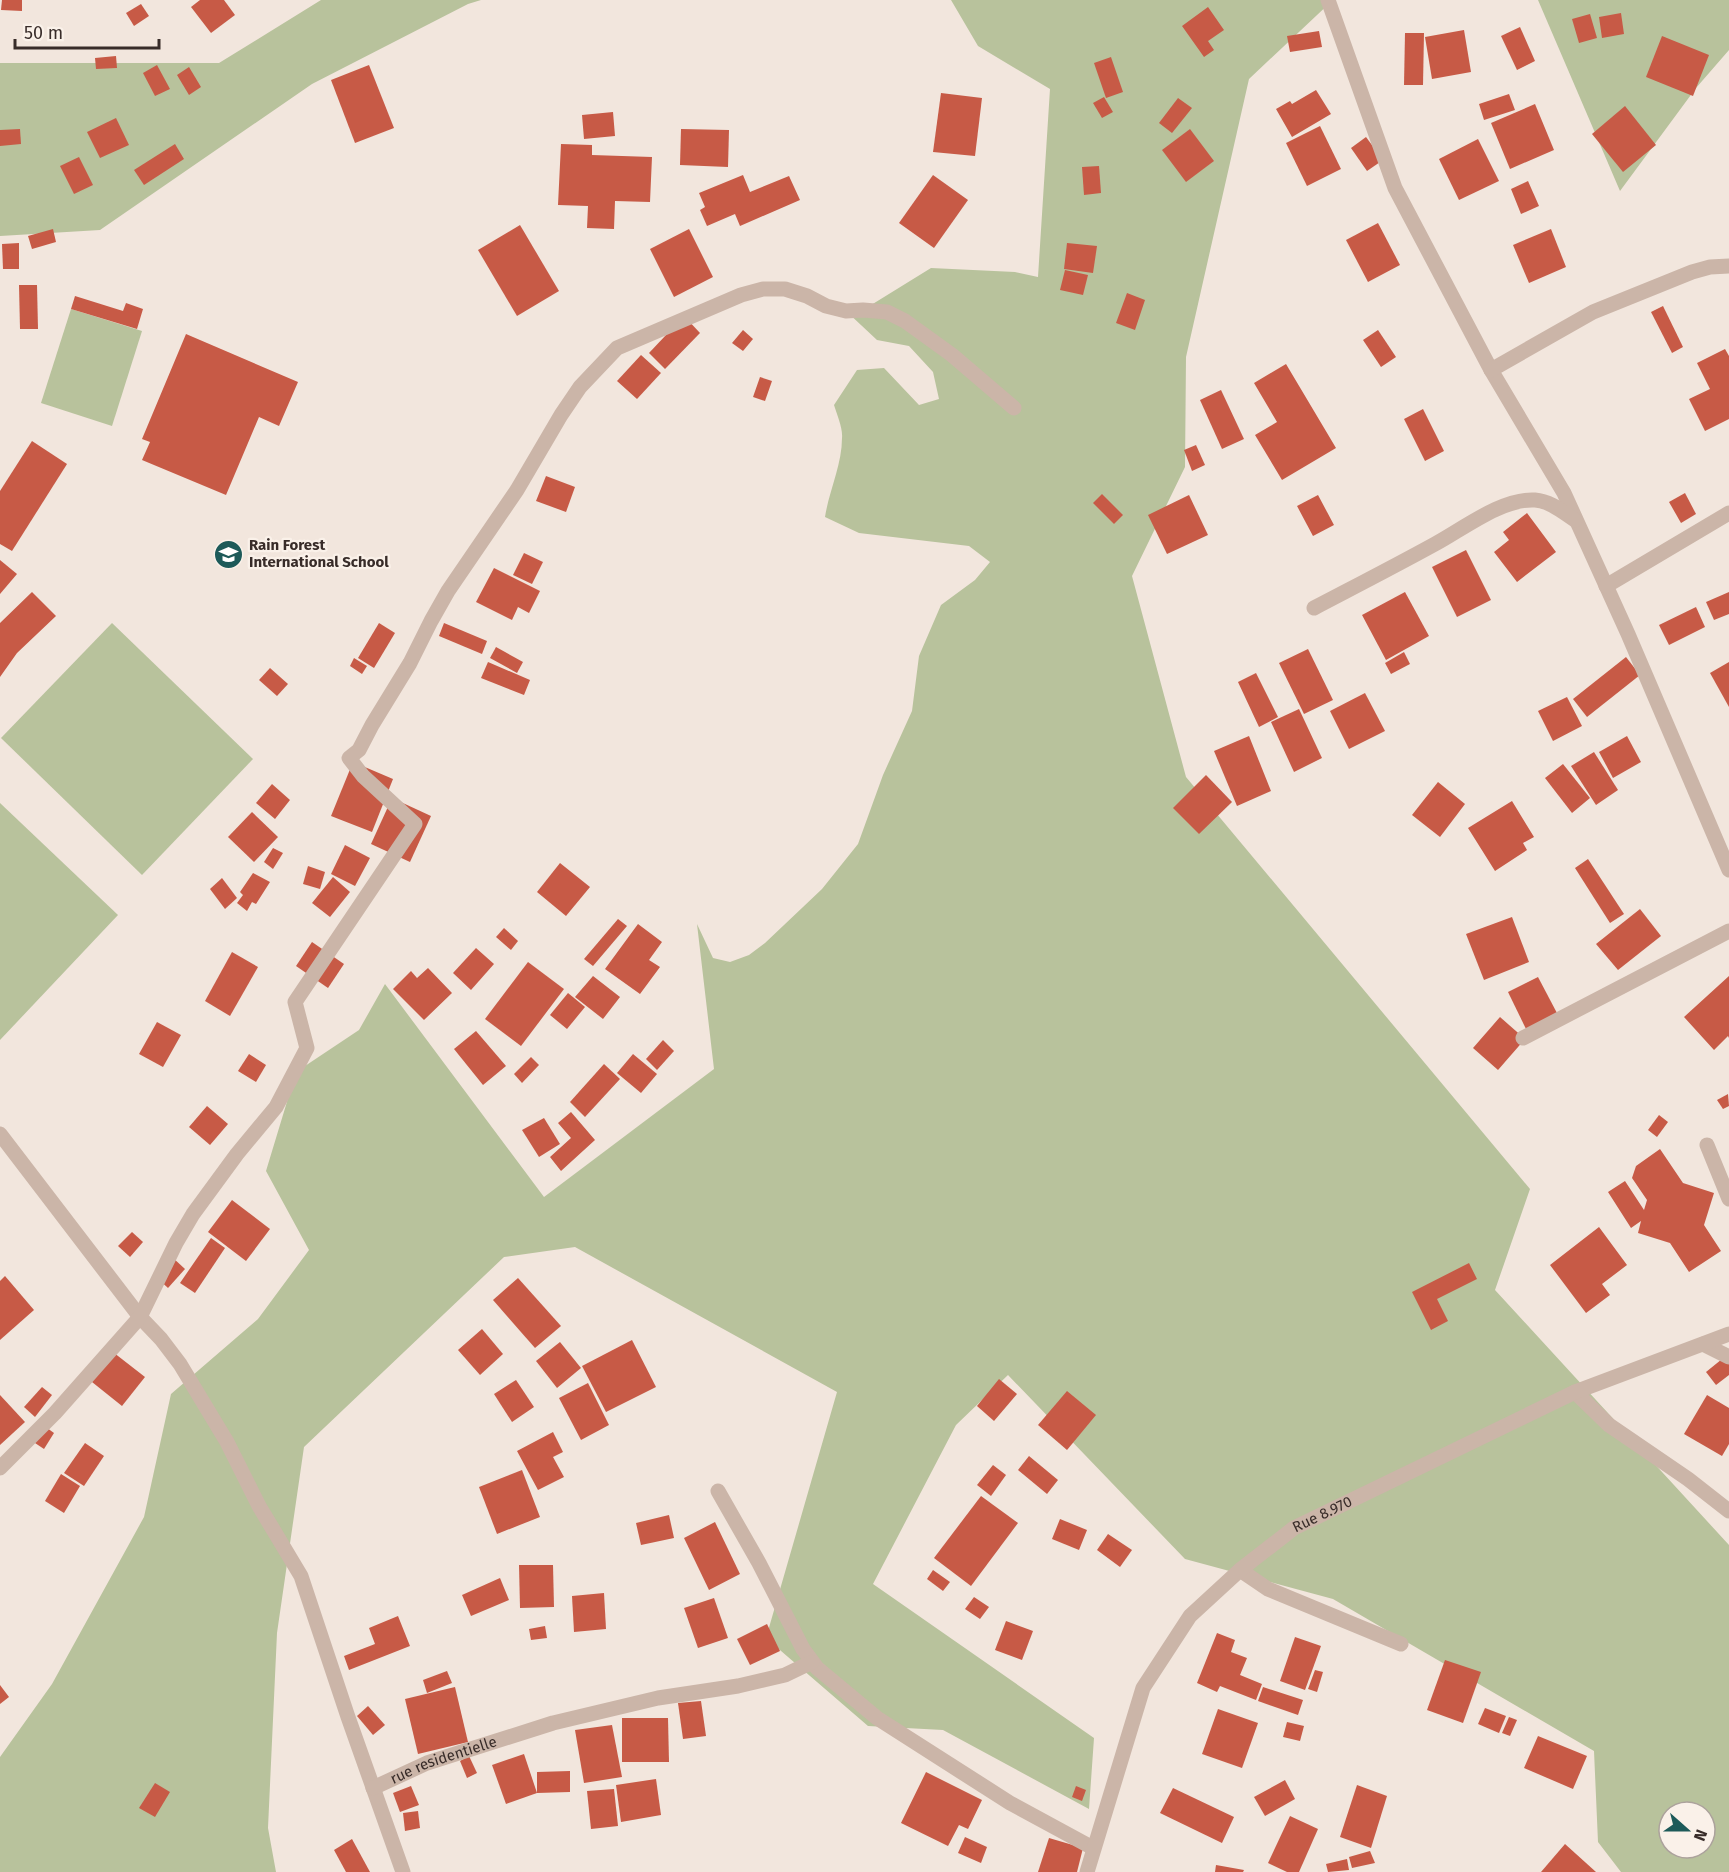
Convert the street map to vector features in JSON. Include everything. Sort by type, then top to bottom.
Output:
[{"type":"street","points":[[1328,0],[1395,188],[1491,370],[1564,493],[1729,870]]},
{"type":"street","points":[[1491,370],[1593,312],[1692,272],[1710,267],[1729,266]]},
{"type":"street","points":[[0,1468],[49,1420],[140,1317],[176,1243],[193,1214],[237,1154],[276,1107],[296,1072],[307,1048],[295,1002],[415,824],[363,776],[349,758],[359,750],[467,561],[517,490],[573,396],[600,365],[617,348],[741,295],[763,289],[784,289],[807,296],[826,306],[846,311],[887,312],[905,321],[952,355],[1014,408]]},
{"type":"street","points":[[1314,608],[1498,508],[1536,500],[1554,506],[1575,520]]},
{"type":"street","points":[[1606,586],[1729,513]]},
{"type":"street","points":[[1523,1038],[1729,931]]},
{"type":"street","points":[[0,1134],[140,1317],[180,1364],[227,1442],[259,1506],[301,1576],[403,1872]]},
{"type":"street","points":[[1707,1145],[1729,1199]]},
{"type":"street","name":"Rue 8.970","points":[[1087,1872],[1143,1688],[1190,1616],[1240,1570],[1294,1528],[1575,1392],[1729,1334]]},
{"type":"street","points":[[1703,1344],[1729,1357]]},
{"type":"street","points":[[1575,1392],[1609,1425],[1688,1479],[1729,1511]]},
{"type":"street","points":[[718,1491],[759,1563],[803,1649],[817,1668],[876,1718],[1010,1803],[1093,1848]]},
{"type":"street","points":[[1240,1570],[1268,1589],[1401,1644]]},
{"type":"street","name":"rue residentielle","points":[[373,1788],[427,1763],[553,1723],[658,1698],[738,1686],[785,1675],[812,1662]]},
{"type":"green space","points":[[321,0],[481,0],[468,4],[312,84],[100,230],[0,236],[0,63],[219,63]]},
{"type":"green space","points":[[951,0],[1333,0],[1249,79],[1186,357],[1185,467],[1132,576],[1186,777],[1530,1189],[1495,1290],[1729,1545],[1729,1872],[1621,1872],[1598,1842],[1594,1751],[1333,1599],[1185,1559],[1008,1375],[956,1425],[873,1584],[1094,1738],[1089,1809],[943,1730],[868,1726],[766,1638],[837,1392],[575,1247],[504,1257],[304,1447],[277,1633],[268,1828],[276,1872],[0,1872],[0,1757],[52,1684],[144,1517],[171,1394],[258,1319],[309,1250],[266,1171],[296,1072],[359,1030],[385,984],[544,1197],[714,1069],[697,924],[713,958],[730,962],[749,955],[765,943],[822,889],[858,844],[883,775],[912,711],[919,656],[941,605],[975,580],[990,562],[969,546],[859,533],[825,517],[841,448],[842,430],[834,405],[857,370],[884,368],[919,405],[939,399],[933,372],[909,346],[877,340],[846,311],[863,310],[931,268],[1015,272],[1038,277],[1050,89],[978,46]]},
{"type":"green space","points":[[1538,0],[1729,0],[1729,50],[1696,88],[1620,191]]},
{"type":"green space","points":[[71,309],[142,331],[112,426],[41,403]]},
{"type":"green space","points":[[112,623],[253,759],[142,875],[1,738]]},
{"type":"green space","points":[[0,803],[118,915],[0,1040]]},
{"type":"building","points":[[2,0],[22,0],[22,11],[1,10]]},
{"type":"building","points":[[200,0],[224,0],[235,15],[211,33],[191,7]]},
{"type":"building","points":[[141,4],[149,16],[134,26],[126,13]]},
{"type":"building","points":[[1208,7],[1224,30],[1208,41],[1214,50],[1204,57],[1182,26]]},
{"type":"building","points":[[1621,13],[1624,34],[1602,38],[1599,17]]},
{"type":"building","points":[[1590,14],[1597,38],[1579,43],[1572,19]]},
{"type":"building","points":[[1520,27],[1535,61],[1517,70],[1501,36]]},
{"type":"building","points":[[1464,30],[1471,72],[1432,79],[1425,37]]},
{"type":"building","points":[[1319,31],[1322,47],[1290,52],[1287,36]]},
{"type":"building","points":[[1405,33],[1424,33],[1423,85],[1404,85]]},
{"type":"building","points":[[1662,36],[1709,55],[1693,96],[1646,77]]},
{"type":"building","points":[[116,56],[117,68],[96,69],[95,58]]},
{"type":"building","points":[[1111,57],[1123,92],[1106,98],[1094,63]]},
{"type":"building","points":[[157,65],[170,89],[155,96],[143,73]]},
{"type":"building","points":[[369,65],[394,128],[355,143],[331,80]]},
{"type":"building","points":[[189,67],[201,87],[189,95],[177,75]]},
{"type":"building","points":[[1316,90],[1331,114],[1292,137],[1276,109],[1290,101],[1292,104]]},
{"type":"building","points":[[941,93],[982,98],[975,156],[933,152]]},
{"type":"building","points":[[1509,94],[1515,110],[1484,120],[1479,104]]},
{"type":"building","points":[[1104,97],[1113,112],[1102,118],[1093,103]]},
{"type":"building","points":[[1178,98],[1192,108],[1172,133],[1159,123]]},
{"type":"building","points":[[1535,104],[1554,150],[1510,169],[1491,123]]},
{"type":"building","points":[[1625,106],[1656,145],[1623,172],[1592,134]]},
{"type":"building","points":[[613,112],[615,136],[584,139],[582,115]]},
{"type":"building","points":[[116,118],[129,145],[100,158],[87,132]]},
{"type":"building","points":[[1320,126],[1341,169],[1307,186],[1286,143]]},
{"type":"building","points":[[20,129],[21,144],[0,146],[0,130]]},
{"type":"building","points":[[681,129],[729,130],[728,167],[680,165]]},
{"type":"building","points":[[1190,129],[1214,161],[1186,182],[1162,150]]},
{"type":"building","points":[[1366,137],[1383,160],[1367,171],[1351,148]]},
{"type":"building","points":[[1478,139],[1499,181],[1459,200],[1439,159]]},
{"type":"building","points":[[175,144],[184,159],[144,185],[134,170]]},
{"type":"building","points":[[561,144],[592,145],[592,155],[652,157],[650,202],[615,201],[614,229],[587,228],[588,206],[558,205]]},
{"type":"building","points":[[79,157],[93,185],[74,194],[60,166]]},
{"type":"building","points":[[1099,166],[1101,193],[1084,195],[1082,167]]},
{"type":"building","points":[[743,175],[750,192],[789,176],[800,200],[740,226],[735,214],[707,226],[700,210],[705,207],[699,193]]},
{"type":"building","points":[[933,175],[968,200],[934,248],[899,223]]},
{"type":"building","points":[[1528,181],[1539,206],[1521,214],[1511,189]]},
{"type":"building","points":[[1378,223],[1400,265],[1368,282],[1346,240]]},
{"type":"building","points":[[520,225],[559,291],[517,316],[478,250]]},
{"type":"building","points":[[53,229],[56,242],[32,249],[28,236]]},
{"type":"building","points":[[689,229],[713,277],[674,297],[650,249]]},
{"type":"building","points":[[1551,229],[1566,267],[1529,283],[1513,245]]},
{"type":"building","points":[[19,243],[19,269],[3,269],[2,244]]},
{"type":"building","points":[[1067,243],[1097,246],[1093,273],[1064,269]]},
{"type":"building","points":[[1065,270],[1088,275],[1083,295],[1060,290]]},
{"type":"building","points":[[19,285],[37,285],[38,329],[20,329]]},
{"type":"building","points":[[1127,293],[1145,300],[1135,330],[1116,323]]},
{"type":"building","points":[[75,296],[123,311],[126,303],[143,309],[137,329],[71,309]]},
{"type":"building","points":[[1663,306],[1683,347],[1672,353],[1651,312]]},
{"type":"building","points":[[684,316],[700,333],[665,369],[649,353]]},
{"type":"building","points":[[743,330],[753,339],[743,351],[732,343]]},
{"type":"building","points":[[1378,330],[1396,357],[1381,367],[1363,340]]},
{"type":"building","points":[[186,334],[298,382],[279,426],[259,417],[226,495],[142,460],[150,442],[142,439]]},
{"type":"building","points":[[1725,349],[1729,356],[1729,419],[1705,431],[1689,399],[1710,389],[1697,363]]},
{"type":"building","points":[[641,355],[661,373],[637,399],[617,381]]},
{"type":"building","points":[[1286,364],[1336,448],[1282,480],[1255,435],[1277,422],[1254,383]]},
{"type":"building","points":[[760,377],[772,381],[765,401],[753,397]]},
{"type":"building","points":[[1221,390],[1244,439],[1222,449],[1200,400]]},
{"type":"building","points":[[1423,409],[1444,451],[1425,461],[1404,419]]},
{"type":"building","points":[[32,441],[67,464],[12,551],[0,544],[0,491]]},
{"type":"building","points":[[1196,445],[1205,465],[1192,471],[1184,450]]},
{"type":"building","points":[[546,476],[575,487],[566,512],[536,501]]},
{"type":"building","points":[[1685,493],[1696,514],[1681,523],[1669,502]]},
{"type":"building","points":[[1102,494],[1123,515],[1114,524],[1093,503]]},
{"type":"building","points":[[1189,495],[1208,535],[1167,554],[1148,515]]},
{"type":"building","points":[[1318,495],[1334,525],[1313,536],[1297,506]]},
{"type":"building","points":[[1527,513],[1556,552],[1517,582],[1494,552],[1509,540],[1503,532]]},
{"type":"building","points":[[1466,550],[1491,600],[1457,617],[1432,567]]},
{"type":"building","points":[[524,553],[543,562],[532,584],[513,575]]},
{"type":"building","points":[[0,560],[17,574],[0,594]]},
{"type":"building","points":[[494,568],[540,591],[529,613],[518,607],[512,620],[476,602]]},
{"type":"building","points":[[32,592],[56,616],[17,653],[0,677],[0,623]]},
{"type":"building","points":[[1405,592],[1429,636],[1386,660],[1362,615]]},
{"type":"building","points":[[1729,592],[1729,614],[1714,620],[1706,602]]},
{"type":"building","points":[[1696,607],[1705,627],[1669,645],[1659,625]]},
{"type":"building","points":[[379,623],[395,633],[374,668],[358,658]]},
{"type":"building","points":[[444,623],[487,641],[482,654],[439,636]]},
{"type":"building","points":[[496,647],[523,662],[517,673],[490,658]]},
{"type":"building","points":[[1308,649],[1333,700],[1304,714],[1279,663]]},
{"type":"building","points":[[1404,652],[1410,664],[1391,674],[1385,663]]},
{"type":"building","points":[[1626,657],[1640,675],[1587,717],[1573,699]]},
{"type":"building","points":[[354,658],[367,666],[362,674],[350,666]]},
{"type":"building","points":[[488,662],[530,680],[524,695],[481,678]]},
{"type":"building","points":[[1729,662],[1729,707],[1710,673]]},
{"type":"building","points":[[270,668],[288,684],[277,696],[259,680]]},
{"type":"building","points":[[1256,673],[1278,717],[1259,727],[1238,682]]},
{"type":"building","points":[[1365,693],[1385,731],[1349,749],[1330,711]]},
{"type":"building","points":[[1567,697],[1582,726],[1553,741],[1538,711]]},
{"type":"building","points":[[1299,709],[1322,758],[1294,772],[1271,722]]},
{"type":"building","points":[[1249,736],[1271,791],[1237,806],[1214,751]]},
{"type":"building","points":[[1627,736],[1641,762],[1613,778],[1599,752]]},
{"type":"building","points":[[1594,752],[1618,790],[1596,805],[1571,766]]},
{"type":"building","points":[[353,762],[393,779],[372,832],[331,816]]},
{"type":"building","points":[[1563,764],[1590,798],[1572,813],[1545,778]]},
{"type":"building","points":[[1206,775],[1232,802],[1199,834],[1173,808]]},
{"type":"building","points":[[1438,782],[1465,804],[1440,837],[1412,815]]},
{"type":"building","points":[[272,784],[290,800],[275,819],[256,803]]},
{"type":"building","points":[[392,798],[431,816],[410,862],[371,844]]},
{"type":"building","points":[[1512,801],[1534,837],[1523,843],[1527,850],[1495,871],[1468,828]]},
{"type":"building","points":[[252,812],[278,837],[254,862],[228,837]]},
{"type":"building","points":[[345,845],[370,858],[355,886],[331,874]]},
{"type":"building","points":[[273,848],[283,853],[273,869],[264,862]]},
{"type":"building","points":[[1588,859],[1624,914],[1610,923],[1575,868]]},
{"type":"building","points":[[560,863],[590,887],[566,916],[537,892]]},
{"type":"building","points":[[308,866],[325,872],[320,889],[303,884]]},
{"type":"building","points":[[253,873],[270,882],[256,904],[252,902],[247,911],[237,903],[243,895],[240,892]]},
{"type":"building","points":[[333,877],[350,892],[330,917],[312,903]]},
{"type":"building","points":[[222,878],[237,898],[225,909],[210,889]]},
{"type":"building","points":[[1640,909],[1661,936],[1618,970],[1596,944]]},
{"type":"building","points":[[1512,917],[1529,962],[1484,980],[1466,934]]},
{"type":"building","points":[[618,919],[627,926],[593,966],[584,959]]},
{"type":"building","points":[[638,924],[662,942],[649,960],[660,967],[640,994],[605,969]]},
{"type":"building","points":[[504,928],[518,941],[511,950],[496,937]]},
{"type":"building","points":[[312,942],[344,964],[328,988],[296,966]]},
{"type":"building","points":[[476,948],[494,964],[471,990],[453,973]]},
{"type":"building","points":[[232,952],[258,967],[230,1016],[205,1001]]},
{"type":"building","points":[[528,962],[564,989],[521,1046],[485,1019]]},
{"type":"building","points":[[428,968],[452,993],[424,1020],[393,989],[411,971],[417,978]]},
{"type":"building","points":[[593,976],[620,997],[603,1019],[575,997]]},
{"type":"building","points":[[1729,976],[1729,1038],[1728,1036],[1714,1050],[1684,1017]]},
{"type":"building","points":[[1538,977],[1558,1015],[1527,1031],[1508,992]]},
{"type":"building","points":[[568,993],[585,1007],[567,1029],[550,1015]]},
{"type":"building","points":[[1500,1017],[1525,1039],[1498,1070],[1473,1048]]},
{"type":"building","points":[[157,1022],[181,1035],[163,1067],[139,1054]]},
{"type":"building","points":[[476,1031],[506,1066],[483,1085],[454,1049]]},
{"type":"building","points":[[663,1040],[674,1051],[657,1070],[646,1059]]},
{"type":"building","points":[[249,1054],[266,1065],[256,1082],[238,1071]]},
{"type":"building","points":[[633,1054],[657,1074],[641,1093],[617,1073]]},
{"type":"building","points":[[531,1057],[539,1065],[522,1083],[514,1074]]},
{"type":"building","points":[[604,1064],[620,1079],[585,1117],[570,1102]]},
{"type":"building","points":[[1728,1094],[1729,1106],[1723,1109],[1717,1100]]},
{"type":"building","points":[[207,1106],[228,1124],[210,1145],[189,1127]]},
{"type":"building","points":[[571,1112],[595,1140],[561,1171],[550,1157],[571,1138],[558,1123]]},
{"type":"building","points":[[1659,1115],[1668,1122],[1657,1137],[1648,1130]]},
{"type":"building","points":[[544,1118],[560,1144],[539,1157],[522,1130]]},
{"type":"building","points":[[1660,1149],[1683,1183],[1714,1193],[1704,1225],[1721,1251],[1689,1272],[1670,1243],[1638,1233],[1641,1221],[1631,1228],[1608,1192],[1625,1181],[1644,1210],[1647,1200],[1632,1178],[1636,1166]]},
{"type":"building","points":[[232,1200],[270,1229],[246,1261],[208,1232]]},
{"type":"building","points":[[1599,1227],[1627,1265],[1602,1284],[1610,1295],[1586,1313],[1550,1265]]},
{"type":"building","points":[[132,1232],[143,1242],[130,1257],[118,1246]]},
{"type":"building","points":[[211,1238],[225,1248],[195,1293],[180,1283]]},
{"type":"building","points":[[172,1257],[185,1269],[168,1288],[155,1276]]},
{"type":"building","points":[[1469,1263],[1477,1279],[1437,1299],[1448,1321],[1431,1330],[1412,1292]]},
{"type":"building","points":[[5,1276],[34,1310],[0,1340],[0,1281]]},
{"type":"building","points":[[518,1278],[561,1326],[535,1348],[493,1300]]},
{"type":"building","points":[[482,1329],[503,1354],[480,1375],[458,1350]]},
{"type":"building","points":[[632,1340],[656,1387],[606,1412],[582,1366]]},
{"type":"building","points":[[560,1342],[581,1368],[557,1388],[536,1361]]},
{"type":"building","points":[[109,1349],[145,1377],[122,1406],[87,1378]]},
{"type":"building","points":[[1727,1355],[1729,1375],[1716,1385],[1706,1372]]},
{"type":"building","points":[[999,1379],[1017,1394],[994,1421],[977,1406]]},
{"type":"building","points":[[516,1380],[534,1407],[512,1422],[494,1394]]},
{"type":"building","points":[[588,1383],[609,1425],[581,1440],[559,1398]]},
{"type":"building","points":[[42,1387],[52,1395],[35,1417],[24,1407]]},
{"type":"building","points":[[1067,1391],[1096,1415],[1067,1450],[1038,1425]]},
{"type":"building","points":[[0,1395],[25,1422],[0,1445]]},
{"type":"building","points":[[1707,1395],[1729,1408],[1729,1444],[1722,1456],[1684,1434]]},
{"type":"building","points":[[43,1425],[54,1433],[44,1449],[32,1441]]},
{"type":"building","points":[[553,1432],[563,1452],[553,1457],[564,1477],[538,1490],[517,1451]]},
{"type":"building","points":[[85,1443],[104,1456],[84,1486],[64,1473]]},
{"type":"building","points":[[1029,1456],[1058,1480],[1047,1494],[1018,1470]]},
{"type":"building","points":[[993,1465],[1006,1475],[991,1496],[977,1485]]},
{"type":"building","points":[[522,1470],[540,1517],[497,1534],[479,1487]]},
{"type":"building","points":[[61,1474],[80,1486],[64,1513],[45,1501]]},
{"type":"building","points":[[981,1496],[1018,1523],[971,1586],[934,1558]]},
{"type":"building","points":[[669,1515],[674,1538],[641,1545],[636,1523]]},
{"type":"building","points":[[1060,1519],[1087,1530],[1079,1550],[1052,1539]]},
{"type":"building","points":[[715,1522],[740,1574],[709,1590],[684,1538]]},
{"type":"building","points":[[1108,1534],[1132,1550],[1120,1567],[1097,1550]]},
{"type":"building","points":[[519,1565],[553,1565],[554,1607],[520,1608]]},
{"type":"building","points":[[933,1570],[950,1582],[943,1591],[927,1579]]},
{"type":"building","points":[[500,1578],[509,1600],[471,1616],[462,1595]]},
{"type":"building","points":[[604,1593],[606,1629],[574,1632],[572,1596]]},
{"type":"building","points":[[974,1597],[989,1607],[980,1619],[965,1609]]},
{"type":"building","points":[[714,1598],[728,1638],[698,1648],[684,1608]]},
{"type":"building","points":[[398,1616],[410,1646],[349,1670],[344,1656],[375,1644],[369,1628]]},
{"type":"building","points":[[1006,1621],[1033,1631],[1022,1660],[995,1650]]},
{"type":"building","points":[[767,1624],[780,1651],[750,1665],[737,1639]]},
{"type":"building","points":[[545,1626],[547,1638],[531,1640],[529,1629]]},
{"type":"building","points":[[1217,1633],[1235,1640],[1231,1652],[1247,1658],[1240,1675],[1262,1684],[1256,1700],[1220,1686],[1217,1692],[1197,1683]]},
{"type":"building","points":[[1295,1637],[1321,1646],[1305,1690],[1280,1681]]},
{"type":"building","points":[[1445,1660],[1481,1672],[1463,1723],[1427,1710]]},
{"type":"building","points":[[1315,1670],[1323,1672],[1317,1692],[1308,1689]]},
{"type":"building","points":[[447,1671],[452,1683],[427,1693],[423,1680]]},
{"type":"building","points":[[0,1685],[9,1697],[0,1704]]},
{"type":"building","points":[[455,1687],[468,1742],[418,1754],[405,1699]]},
{"type":"building","points":[[1263,1687],[1303,1700],[1298,1715],[1258,1701]]},
{"type":"building","points":[[701,1701],[706,1736],[683,1739],[678,1703]]},
{"type":"building","points":[[368,1706],[385,1725],[373,1735],[357,1716]]},
{"type":"building","points":[[1485,1708],[1506,1716],[1499,1733],[1478,1724]]},
{"type":"building","points":[[1218,1709],[1258,1723],[1242,1768],[1202,1754]]},
{"type":"building","points":[[1509,1717],[1517,1720],[1510,1736],[1502,1733]]},
{"type":"building","points":[[622,1718],[668,1718],[669,1762],[622,1762]]},
{"type":"building","points":[[1287,1722],[1304,1726],[1300,1741],[1283,1737]]},
{"type":"building","points":[[612,1725],[622,1777],[584,1783],[575,1730]]},
{"type":"building","points":[[1538,1736],[1587,1756],[1573,1789],[1524,1768]]},
{"type":"building","points":[[524,1754],[537,1793],[506,1804],[492,1765]]},
{"type":"building","points":[[469,1756],[477,1773],[467,1778],[460,1761]]},
{"type":"building","points":[[570,1771],[570,1792],[537,1793],[537,1772]]},
{"type":"building","points":[[926,1772],[982,1800],[968,1829],[959,1825],[948,1846],[901,1823]]},
{"type":"building","points":[[656,1779],[661,1815],[621,1822],[616,1785]]},
{"type":"building","points":[[1285,1780],[1295,1799],[1265,1816],[1254,1797]]},
{"type":"building","points":[[155,1783],[170,1792],[155,1817],[139,1808]]},
{"type":"building","points":[[1357,1785],[1387,1796],[1371,1848],[1340,1837]]},
{"type":"building","points":[[411,1786],[419,1805],[400,1812],[393,1793]]},
{"type":"building","points":[[1076,1786],[1086,1790],[1082,1801],[1072,1797]]},
{"type":"building","points":[[1173,1788],[1234,1817],[1222,1843],[1160,1813]]},
{"type":"building","points":[[614,1789],[618,1826],[591,1829],[587,1791]]},
{"type":"building","points":[[418,1811],[420,1828],[405,1831],[403,1813]]},
{"type":"building","points":[[1290,1816],[1318,1829],[1299,1872],[1287,1872],[1268,1863]]},
{"type":"building","points":[[965,1837],[987,1847],[981,1863],[958,1853]]},
{"type":"building","points":[[1049,1838],[1083,1848],[1077,1872],[1038,1872]]},
{"type":"building","points":[[352,1839],[370,1872],[346,1872],[334,1850]]},
{"type":"building","points":[[1565,1844],[1596,1872],[1541,1872]]},
{"type":"building","points":[[1370,1851],[1375,1863],[1352,1868],[1349,1857]]},
{"type":"building","points":[[1347,1859],[1349,1870],[1328,1872],[1326,1864]]},
{"type":"building","points":[[1216,1865],[1244,1870],[1243,1872],[1215,1872]]},
{"type":"place","name":"Rain Forest International School","points":[[228,554]]}]
